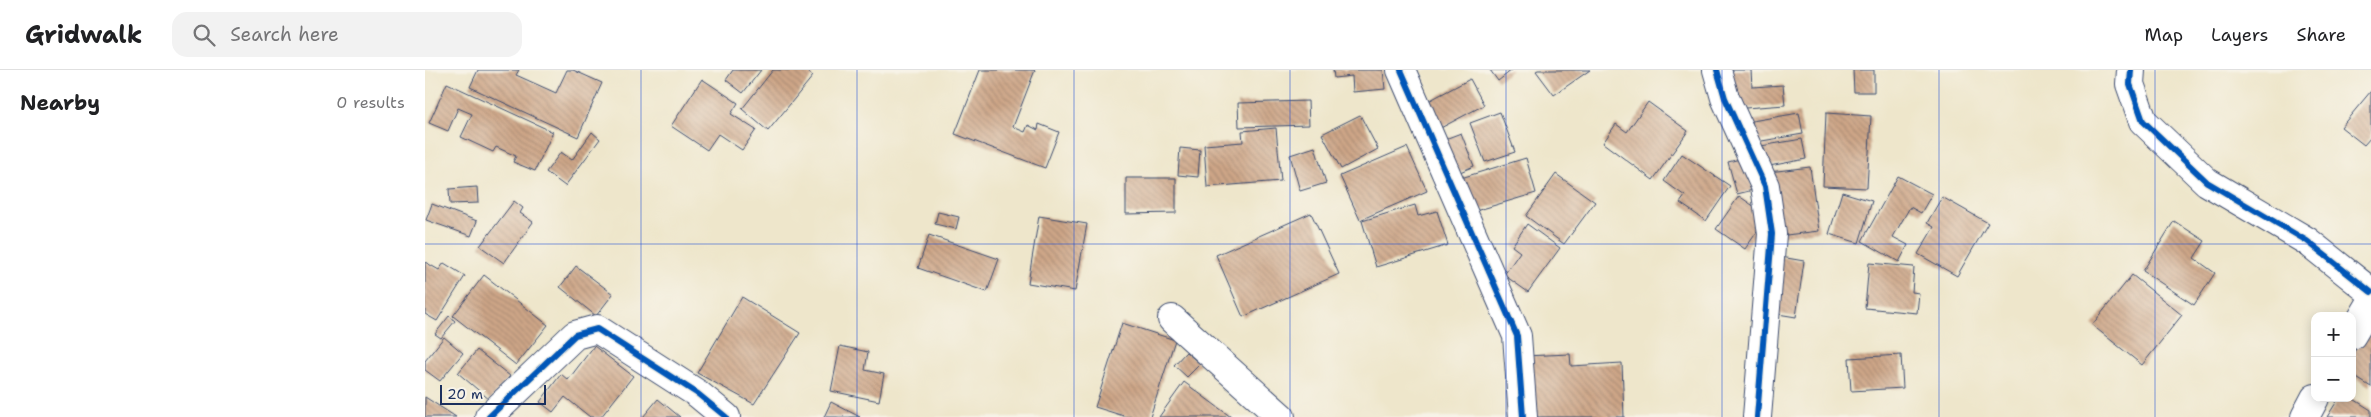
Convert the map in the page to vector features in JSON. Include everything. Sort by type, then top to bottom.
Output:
[{"type":"street","points":[[1401,70],[1517,336],[1523,417]]},
{"type":"street","points":[[1717,70],[1725,98],[1765,186],[1772,234],[1757,417]]},
{"type":"street","points":[[2131,70],[2130,84],[2143,122],[2207,182],[2307,241],[2371,292]]},
{"type":"street","points":[[2356,328],[2371,303]]},
{"type":"street","points":[[1172,319],[1281,417]]},
{"type":"street","points":[[489,417],[575,335],[597,329],[698,394],[726,417]]},
{"type":"street","points":[[2305,417],[2313,402]]},
{"type":"building","points":[[478,70],[519,70],[516,75],[556,93],[567,70],[573,70],[602,83],[578,137],[470,87]]},
{"type":"building","points":[[733,70],[761,70],[743,93],[726,80]]},
{"type":"building","points":[[773,70],[805,70],[813,76],[768,131],[742,109]]},
{"type":"building","points":[[980,70],[1035,70],[1013,127],[1025,132],[1028,125],[1038,130],[1039,124],[1059,132],[1045,168],[955,134]]},
{"type":"building","points":[[1333,70],[1383,70],[1385,89],[1353,92],[1352,76],[1334,78]]},
{"type":"building","points":[[1490,70],[1512,70],[1498,81]]},
{"type":"building","points":[[1590,70],[1554,95],[1536,71]]},
{"type":"building","points":[[1729,70],[1751,70],[1752,87],[1783,85],[1785,105],[1732,109]]},
{"type":"building","points":[[1853,70],[1874,70],[1874,92],[1854,92]]},
{"type":"building","points":[[702,79],[738,103],[731,114],[756,130],[742,150],[718,134],[707,150],[671,126]]},
{"type":"building","points":[[1470,79],[1484,105],[1435,131],[1421,105]]},
{"type":"building","points":[[447,83],[553,132],[535,171],[513,162],[516,156],[496,147],[493,152],[461,137],[472,114],[458,108],[448,131],[429,123]]},
{"type":"building","points":[[2371,91],[2371,137],[2364,145],[2341,127]]},
{"type":"building","points":[[1308,101],[1309,125],[1239,127],[1238,103]]},
{"type":"building","points":[[1648,102],[1688,131],[1653,180],[1603,143],[1616,124],[1627,132]]},
{"type":"building","points":[[1500,112],[1515,152],[1485,162],[1470,123]]},
{"type":"building","points":[[1799,113],[1803,134],[1756,142],[1752,121]]},
{"type":"building","points":[[1826,113],[1871,116],[1867,188],[1823,186]]},
{"type":"building","points":[[1360,115],[1378,149],[1341,169],[1322,134]]},
{"type":"building","points":[[1276,128],[1281,181],[1207,187],[1204,145],[1243,142],[1242,131]]},
{"type":"building","points":[[592,132],[600,139],[565,186],[546,172],[561,152],[572,160]]},
{"type":"building","points":[[1461,133],[1474,166],[1453,175],[1440,141]]},
{"type":"building","points":[[1802,139],[1806,159],[1764,167],[1761,146]]},
{"type":"building","points":[[1315,147],[1326,183],[1300,191],[1290,155]]},
{"type":"building","points":[[1407,147],[1427,191],[1360,220],[1340,176]]},
{"type":"building","points":[[1180,148],[1200,150],[1198,177],[1178,175]]},
{"type":"building","points":[[1682,154],[1730,186],[1706,221],[1680,203],[1685,196],[1664,181]]},
{"type":"building","points":[[1526,158],[1536,193],[1472,212],[1461,178]]},
{"type":"building","points":[[1744,158],[1753,190],[1737,194],[1728,162]]},
{"type":"building","points":[[1810,167],[1819,231],[1778,236],[1769,172]]},
{"type":"building","points":[[1556,174],[1595,202],[1564,244],[1526,216]]},
{"type":"building","points":[[1898,176],[1932,194],[1921,213],[1910,207],[1893,237],[1908,245],[1899,262],[1862,241]]},
{"type":"building","points":[[1126,178],[1176,178],[1176,213],[1126,214]]},
{"type":"building","points":[[477,187],[478,203],[450,204],[449,189]]},
{"type":"building","points":[[1842,192],[1872,201],[1859,243],[1829,234]]},
{"type":"building","points":[[1739,196],[1768,216],[1745,249],[1716,229]]},
{"type":"building","points":[[1942,197],[1988,223],[1957,276],[1918,254],[1934,227],[1927,223]]},
{"type":"building","points":[[514,201],[523,208],[520,213],[533,222],[504,263],[480,246]]},
{"type":"building","points":[[432,204],[477,221],[471,236],[426,220]]},
{"type":"building","points":[[1415,205],[1418,216],[1437,211],[1448,245],[1376,267],[1362,221]]},
{"type":"building","points":[[938,212],[959,217],[956,229],[935,224]]},
{"type":"building","points":[[1311,213],[1339,274],[1243,317],[1216,255]]},
{"type":"building","points":[[1039,216],[1087,224],[1075,291],[1028,283]]},
{"type":"building","points":[[2174,221],[2205,241],[2194,258],[2215,273],[2194,305],[2143,271]]},
{"type":"building","points":[[1527,224],[1560,248],[1528,292],[1504,275],[1520,252],[1512,246]]},
{"type":"building","points":[[929,235],[999,259],[987,292],[918,268]]},
{"type":"building","points":[[1781,257],[1804,261],[1796,317],[1772,313]]},
{"type":"building","points":[[425,262],[439,270],[444,263],[465,276],[437,321],[425,314]]},
{"type":"building","points":[[1869,263],[1914,267],[1912,292],[1919,293],[1917,313],[1865,308]]},
{"type":"building","points":[[576,266],[613,294],[596,316],[560,287]]},
{"type":"building","points":[[484,275],[548,325],[516,365],[453,316]]},
{"type":"building","points":[[2132,275],[2182,315],[2142,365],[2092,325]]},
{"type":"building","points":[[742,297],[800,333],[754,404],[697,373]]},
{"type":"building","points":[[449,316],[455,321],[441,338],[435,334]]},
{"type":"building","points":[[1122,323],[1175,340],[1150,417],[1127,417],[1095,407]]},
{"type":"building","points":[[2371,326],[2371,387],[2356,378],[2356,349]]},
{"type":"building","points":[[444,337],[463,353],[440,381],[425,370],[425,361]]},
{"type":"building","points":[[594,346],[633,376],[601,417],[590,417],[565,397],[553,412],[540,402],[561,374],[568,380]]},
{"type":"building","points":[[840,346],[868,352],[865,370],[884,374],[879,401],[831,391]]},
{"type":"building","points":[[477,350],[510,376],[490,400],[458,373]]},
{"type":"building","points":[[1186,352],[1200,364],[1187,377],[1174,365]]},
{"type":"building","points":[[1570,354],[1571,366],[1622,363],[1624,417],[1527,417],[1524,356]]},
{"type":"building","points":[[1901,355],[1903,388],[1851,391],[1849,358]]},
{"type":"building","points":[[1184,382],[1231,417],[1159,417]]},
{"type":"building","points":[[425,397],[456,417],[425,417]]},
{"type":"building","points":[[658,399],[680,417],[643,417]]},
{"type":"building","points":[[2356,401],[2371,410],[2371,417],[2327,417],[2336,402]]},
{"type":"building","points":[[831,402],[860,417],[824,417]]},
{"type":"cycle path","points":[[1401,70],[1517,336],[1523,417]]},
{"type":"cycle path","points":[[1717,70],[1725,98],[1765,186],[1772,234],[1757,417]]},
{"type":"cycle path","points":[[2131,70],[2130,84],[2143,121],[2207,182],[2307,241],[2371,292]]},
{"type":"cycle path","points":[[489,417],[575,335],[597,329],[698,394],[726,417]]}]
